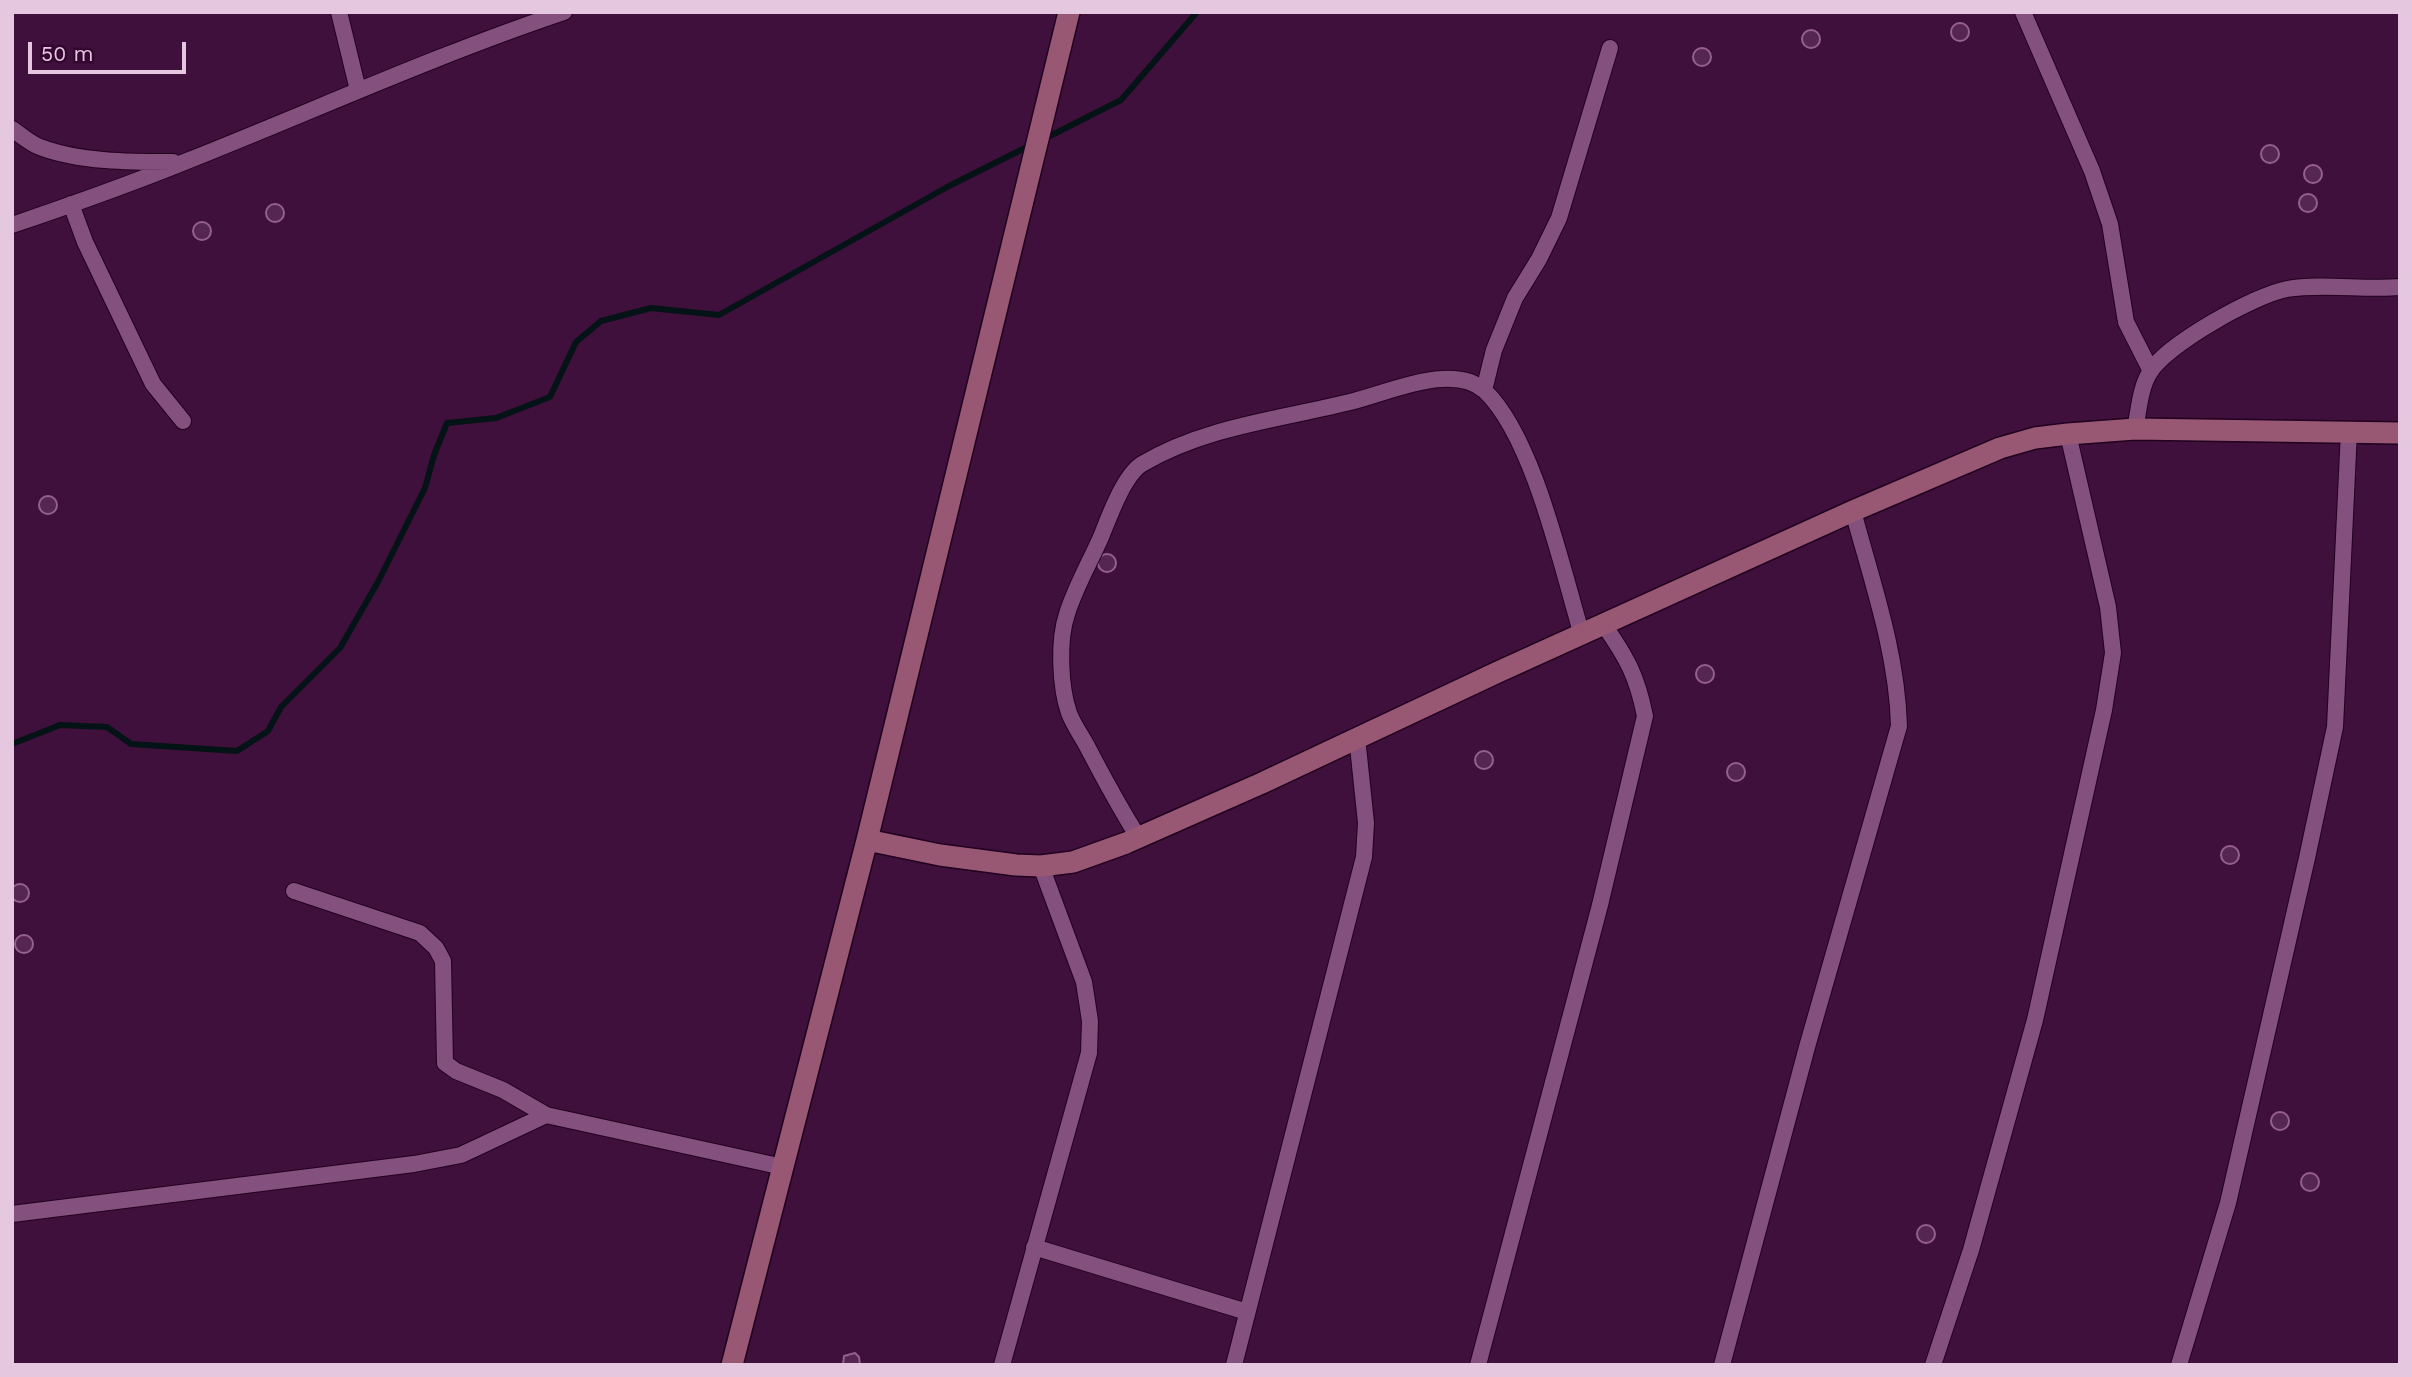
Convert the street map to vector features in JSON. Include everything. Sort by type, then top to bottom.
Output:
[{"type":"street","points":[[339,12],[358,90]]},
{"type":"street","points":[[12,225],[186,162],[358,90],[510,30],[564,12]]},
{"type":"street","points":[[732,1365],[867,840],[1069,12]]},
{"type":"street","points":[[2024,12],[2092,171],[2110,224],[2126,322],[2151,371]]},
{"type":"street","points":[[1484,390],[1494,350],[1515,298],[1539,259],[1559,218],[1610,48]]},
{"type":"street","points":[[12,129],[39,147],[81,156],[121,162],[186,162]]},
{"type":"street","points":[[71,204],[85,242],[153,384],[183,421]]},
{"type":"street","points":[[2135,429],[2142,393],[2151,371],[2179,343],[2259,298],[2287,289],[2400,287]]},
{"type":"street","points":[[1139,838],[1115,802],[1069,714],[1063,680],[1062,641],[1067,614],[1116,502],[1139,466],[1177,446],[1251,423],[1440,378],[1468,381],[1484,390],[1502,412],[1519,440],[1543,503],[1582,635]]},
{"type":"street","points":[[867,840],[940,855],[1016,865],[1041,866],[1073,862],[1139,838],[1262,783],[1853,511],[2000,447],[2067,434],[2135,429],[2400,433]]},
{"type":"street","points":[[2179,1365],[2228,1203],[2335,727],[2349,431]]},
{"type":"street","points":[[1933,1365],[1971,1250],[2035,1020],[2104,710],[2113,653],[2108,607],[2067,434]]},
{"type":"street","points":[[1722,1365],[1804,1060],[1899,726],[1894,662],[1853,511]]},
{"type":"street","points":[[1478,1365],[1600,905],[1645,716],[1640,689],[1628,660],[1604,625]]},
{"type":"street","points":[[1234,1365],[1364,856],[1366,823],[1357,737]]},
{"type":"street","points":[[1002,1365],[1089,1053],[1090,1021],[1084,982],[1041,866]]},
{"type":"street","points":[[294,891],[420,933],[436,948],[443,961],[445,1063],[456,1072],[503,1090],[547,1115],[783,1167]]},
{"type":"street","points":[[12,1214],[414,1164],[461,1155],[547,1115]]},
{"type":"street","points":[[1034,1247],[1247,1312]]},
{"type":"building","points":[[1960,23],[1966,26],[1969,32],[1966,38],[1960,41],[1954,38],[1951,32],[1954,26]]},
{"type":"building","points":[[1811,30],[1817,33],[1820,39],[1817,45],[1811,48],[1805,45],[1802,39],[1805,33]]},
{"type":"building","points":[[1702,48],[1708,51],[1711,57],[1708,63],[1702,66],[1696,63],[1693,57],[1696,51]]},
{"type":"building","points":[[2270,145],[2276,148],[2279,154],[2276,160],[2270,163],[2264,160],[2261,154],[2264,148]]},
{"type":"building","points":[[2313,165],[2319,168],[2322,174],[2319,180],[2313,183],[2307,180],[2304,174],[2307,168]]},
{"type":"building","points":[[2308,194],[2314,197],[2317,203],[2314,209],[2308,212],[2302,209],[2299,203],[2302,197]]},
{"type":"building","points":[[275,204],[281,207],[284,213],[281,219],[275,222],[269,219],[266,213],[269,207]]},
{"type":"building","points":[[202,222],[208,225],[211,231],[208,237],[202,240],[196,237],[193,231],[196,225]]},
{"type":"building","points":[[48,496],[54,499],[57,505],[54,511],[48,514],[42,511],[39,505],[42,499]]},
{"type":"building","points":[[1107,554],[1113,557],[1116,563],[1113,569],[1107,572],[1101,569],[1098,563],[1101,557]]},
{"type":"building","points":[[1705,665],[1711,668],[1714,674],[1711,680],[1705,683],[1699,680],[1696,674],[1699,668]]},
{"type":"building","points":[[1484,751],[1490,754],[1493,760],[1490,766],[1484,769],[1478,766],[1475,760],[1478,754]]},
{"type":"building","points":[[1736,763],[1742,766],[1745,772],[1742,778],[1736,781],[1730,778],[1727,772],[1730,766]]},
{"type":"building","points":[[2230,846],[2236,849],[2239,855],[2236,861],[2230,864],[2224,861],[2221,855],[2224,849]]},
{"type":"building","points":[[20,884],[26,887],[29,893],[26,899],[20,902],[14,899],[11,893],[14,887]]},
{"type":"building","points":[[24,935],[30,938],[33,944],[30,950],[24,953],[18,950],[15,944],[18,938]]},
{"type":"building","points":[[2280,1112],[2286,1115],[2289,1121],[2286,1127],[2280,1130],[2274,1127],[2271,1121],[2274,1115]]},
{"type":"building","points":[[2310,1173],[2316,1176],[2319,1182],[2316,1188],[2310,1191],[2304,1188],[2301,1182],[2304,1176]]},
{"type":"building","points":[[1926,1225],[1932,1228],[1935,1234],[1932,1240],[1926,1243],[1920,1240],[1917,1234],[1920,1228]]},
{"type":"building","points":[[855,1353],[859,1357],[860,1365],[843,1365],[844,1356]]},
{"type":"waterway","points":[[1044,139],[1121,100],[1197,12]]},
{"type":"waterway","points":[[12,744],[60,725],[107,727],[131,744],[237,751],[268,731],[281,707],[340,648],[379,580],[425,488],[447,423],[496,418],[550,397],[576,342],[601,321],[651,308],[719,315],[949,186],[1031,145]]}]
